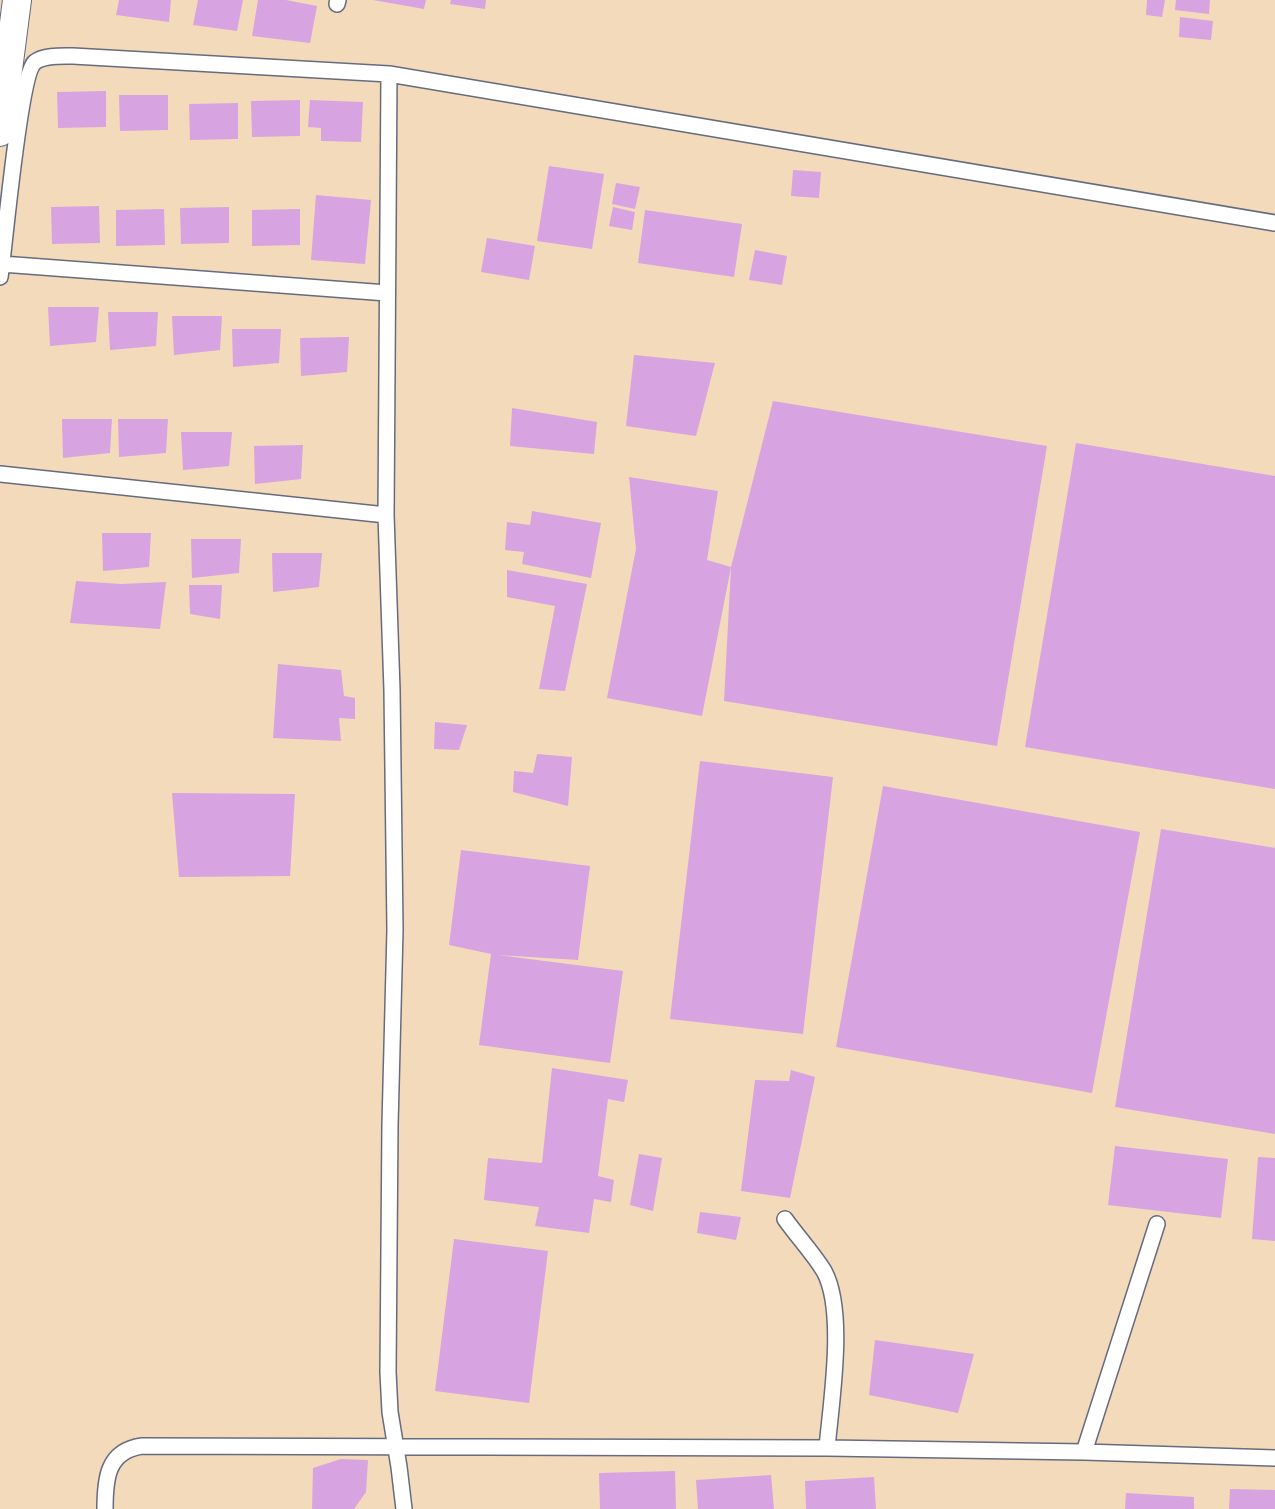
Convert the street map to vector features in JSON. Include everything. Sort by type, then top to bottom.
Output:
[{"type":"street","points":[[0,132],[17,0]]},
{"type":"lane","points":[[387,293],[1,271],[15,155],[25,85],[29,70],[36,61],[48,57],[73,56],[388,74],[1275,223]]},
{"type":"lane","points":[[388,74],[386,515],[392,690],[395,930],[390,1126],[388,1372],[390,1412],[404,1509]]},
{"type":"lane","points":[[0,474],[386,515]]},
{"type":"lane","points":[[785,1219],[824,1272],[832,1296],[836,1326],[835,1360],[826,1448]]},
{"type":"lane","points":[[1084,1452],[1157,1224]]},
{"type":"lane","points":[[105,1509],[105,1492],[109,1471],[114,1461],[123,1451],[131,1447],[142,1446],[826,1448],[1084,1452],[1275,1458]]},
{"type":"building","points":[[119,0],[171,0],[169,22],[116,15]]},
{"type":"building","points":[[198,0],[243,0],[237,31],[193,25]]},
{"type":"building","points":[[258,0],[286,0],[317,6],[310,43],[252,36]]},
{"type":"building","points":[[373,0],[426,0],[424,9]]},
{"type":"building","points":[[451,0],[486,0],[485,9],[450,4]]},
{"type":"building","points":[[1147,0],[1165,0],[1162,17],[1146,15]]},
{"type":"building","points":[[1176,0],[1210,0],[1209,14],[1175,10]]},
{"type":"building","points":[[1180,17],[1213,21],[1211,40],[1179,37]]},
{"type":"building","points":[[106,91],[106,127],[58,128],[57,92]]},
{"type":"building","points":[[119,95],[168,95],[168,130],[120,131]]},
{"type":"building","points":[[300,100],[300,136],[252,137],[251,101]]},
{"type":"building","points":[[310,100],[363,102],[361,142],[321,141],[321,128],[308,127]]},
{"type":"building","points":[[238,103],[238,139],[190,140],[189,104]]},
{"type":"building","points":[[549,166],[604,174],[592,249],[537,241]]},
{"type":"building","points":[[793,170],[821,172],[819,198],[791,196]]},
{"type":"building","points":[[616,183],[640,187],[635,209],[612,204]]},
{"type":"building","points":[[316,195],[371,200],[365,264],[311,260]]},
{"type":"building","points":[[99,206],[100,243],[52,244],[51,207]]},
{"type":"building","points":[[229,207],[229,243],[181,244],[180,208]]},
{"type":"building","points":[[613,207],[635,212],[632,230],[609,226]]},
{"type":"building","points":[[164,209],[165,245],[116,246],[116,210]]},
{"type":"building","points":[[300,209],[300,245],[252,246],[252,210]]},
{"type":"building","points":[[645,210],[742,224],[734,277],[638,263]]},
{"type":"building","points":[[487,238],[535,246],[529,280],[481,272]]},
{"type":"building","points":[[755,250],[787,256],[782,285],[749,280]]},
{"type":"building","points":[[48,307],[99,307],[96,342],[50,346]]},
{"type":"building","points":[[108,312],[158,312],[156,346],[110,350]]},
{"type":"building","points":[[172,316],[222,316],[220,350],[174,355]]},
{"type":"building","points":[[232,329],[281,329],[279,363],[233,367]]},
{"type":"building","points":[[349,337],[347,372],[301,376],[300,338]]},
{"type":"building","points":[[634,355],[715,363],[696,436],[626,426]]},
{"type":"building","points":[[773,401],[1047,446],[997,746],[724,701],[731,567]]},
{"type":"building","points":[[512,408],[597,422],[594,454],[510,446]]},
{"type":"building","points":[[62,419],[112,419],[110,453],[63,458]]},
{"type":"building","points":[[118,419],[168,419],[166,453],[119,457]]},
{"type":"building","points":[[181,432],[232,432],[229,466],[183,470]]},
{"type":"building","points":[[1076,443],[1275,476],[1275,789],[1025,747]]},
{"type":"building","points":[[303,445],[301,479],[255,484],[254,446]]},
{"type":"building","points":[[629,477],[718,491],[707,560],[731,567],[702,716],[607,698],[636,549]]},
{"type":"building","points":[[532,511],[601,523],[591,578],[522,564],[524,552],[505,550],[507,522],[530,525]]},
{"type":"building","points":[[102,533],[151,533],[149,567],[103,571]]},
{"type":"building","points":[[191,539],[241,539],[239,573],[192,578]]},
{"type":"building","points":[[272,553],[322,553],[319,587],[273,592]]},
{"type":"building","points":[[507,570],[587,584],[565,691],[539,689],[555,606],[507,597]]},
{"type":"building","points":[[76,581],[121,584],[166,582],[160,629],[70,623]]},
{"type":"building","points":[[189,585],[222,585],[220,619],[190,614]]},
{"type":"building","points":[[278,664],[341,670],[344,696],[355,698],[355,719],[339,718],[341,741],[273,738]]},
{"type":"building","points":[[435,722],[467,725],[459,750],[434,749]]},
{"type":"building","points":[[537,754],[572,757],[568,806],[513,792],[514,771],[533,773]]},
{"type":"building","points":[[700,761],[833,777],[803,1034],[670,1019]]},
{"type":"building","points":[[883,786],[1140,832],[1092,1093],[836,1047]]},
{"type":"building","points":[[172,793],[295,794],[290,876],[179,877]]},
{"type":"building","points":[[1161,829],[1275,848],[1275,1134],[1115,1107]]},
{"type":"building","points":[[461,850],[590,866],[578,960],[498,955],[623,971],[610,1063],[479,1045],[491,954],[449,945]]},
{"type":"building","points":[[552,1068],[628,1080],[624,1102],[608,1099],[598,1176],[614,1180],[611,1202],[594,1199],[589,1233],[535,1226],[539,1207],[484,1200],[488,1158],[542,1163]]},
{"type":"building","points":[[791,1070],[815,1077],[790,1198],[741,1191],[755,1080],[789,1081]]},
{"type":"building","points":[[1115,1146],[1228,1159],[1221,1218],[1108,1205]]},
{"type":"building","points":[[639,1154],[662,1158],[653,1211],[630,1205]]},
{"type":"building","points":[[1258,1157],[1275,1158],[1275,1241],[1252,1239]]},
{"type":"building","points":[[700,1212],[741,1217],[736,1240],[697,1233]]},
{"type":"building","points":[[454,1239],[548,1251],[529,1403],[435,1391]]},
{"type":"building","points":[[875,1340],[974,1354],[958,1413],[869,1395]]},
{"type":"building","points":[[341,1459],[368,1460],[366,1492],[354,1509],[312,1509],[313,1468]]},
{"type":"building","points":[[675,1471],[676,1509],[600,1509],[599,1473]]},
{"type":"building","points":[[771,1475],[774,1509],[698,1509],[696,1480]]},
{"type":"building","points":[[874,1477],[876,1509],[806,1509],[805,1481]]},
{"type":"building","points":[[1230,1489],[1275,1490],[1275,1509],[1229,1509]]},
{"type":"building","points":[[1126,1493],[1194,1497],[1194,1509],[1125,1509]]}]
